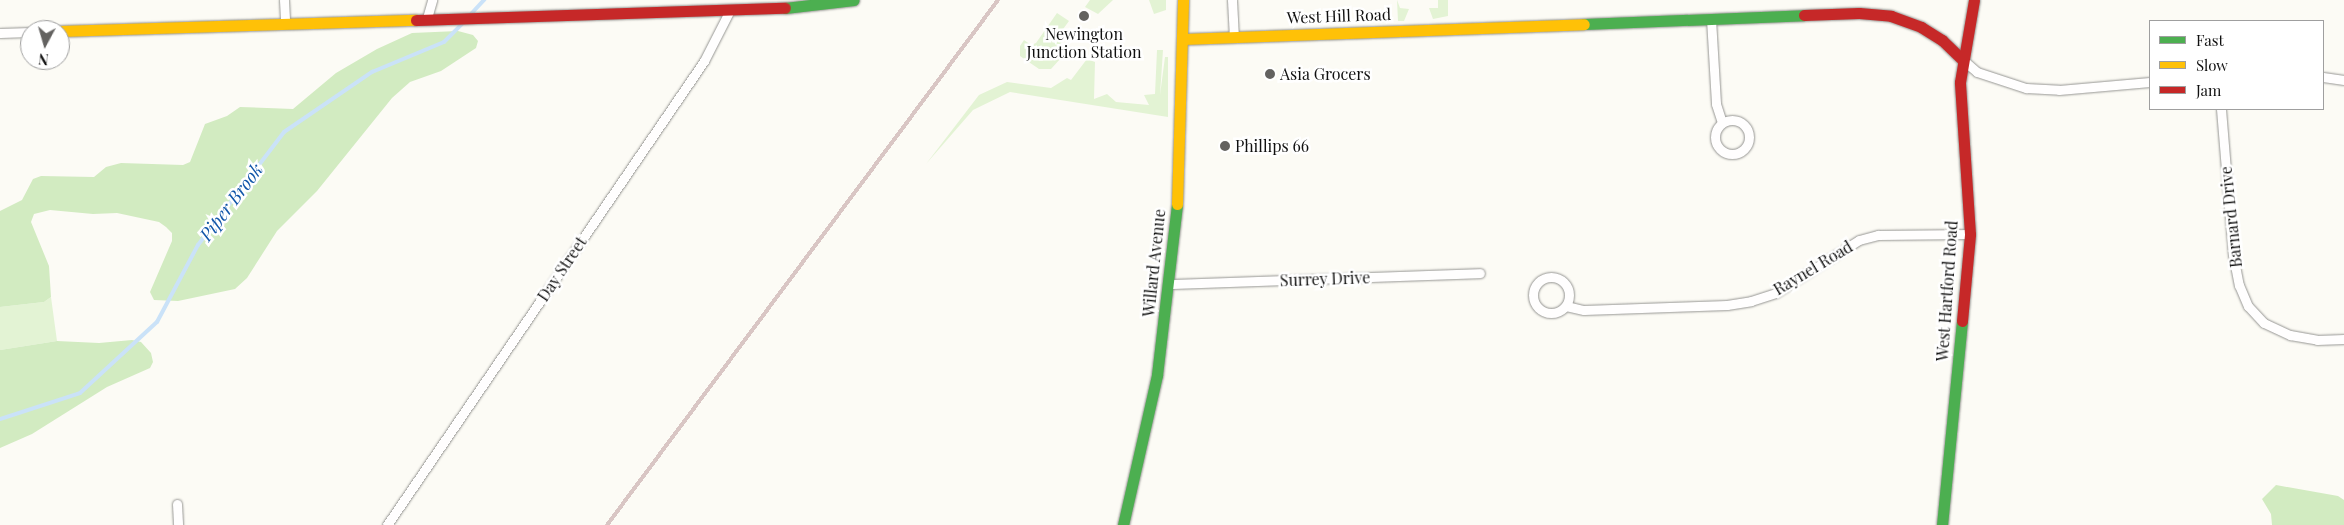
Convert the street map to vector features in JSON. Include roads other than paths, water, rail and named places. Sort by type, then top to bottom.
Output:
[{"type":"street","points":[[284,0],[284,22]]},
{"type":"street","points":[[427,18],[432,0]]},
{"type":"street","points":[[70,30],[813,7],[854,0]]},
{"type":"street","name":"Willard Avenue","points":[[1123,525],[1157,375],[1170,284],[1180,172],[1183,0]]},
{"type":"street","points":[[1232,0],[1234,37]]},
{"type":"street","name":"West Hartford Road","points":[[1942,525],[1970,234],[1961,90],[1962,59],[1974,0]]},
{"type":"street","name":"Day Street","points":[[387,525],[704,61],[730,10]]},
{"type":"street","name":"West Hill Road","points":[[1183,39],[1859,13],[1891,16],[1921,27],[1942,40],[1962,59]]},
{"type":"street","points":[[1712,19],[1716,104],[1722,123]]},
{"type":"street","points":[[0,33],[20,32]]},
{"type":"street","points":[[1962,59],[1977,72],[2026,88],[2059,90],[2149,82]]},
{"type":"street","points":[[2324,76],[2344,80]]},
{"type":"street","name":"Barnard Drive","points":[[2222,110],[2233,255],[2239,285],[2248,306],[2264,324],[2290,336],[2317,340],[2344,338]]},
{"type":"street","name":"Raynel Road","points":[[1566,306],[1584,310],[1743,302],[1776,293],[1859,240],[1878,235],[1970,234]]},
{"type":"street","name":"Surrey Drive","points":[[1170,284],[1480,273]]},
{"type":"street","name":"Raynel Road","points":[[1555,277],[1566,283],[1570,294],[1566,306],[1557,313],[1539,309],[1533,293],[1538,282],[1555,277]]},
{"type":"street","points":[[178,504],[178,525]]},
{"type":"waterway","name":"Piper Brook","points":[[470,15],[484,0]]},
{"type":"waterway","name":"Piper Brook","points":[[0,419],[80,393],[157,322],[198,245],[284,132],[372,72],[444,42],[464,22]]},
{"type":"railway","points":[[607,525],[998,0]]},
{"type":"place","name":"Newington Junction Station","points":[[1084,16]]},
{"type":"place","name":"Asia Grocers","points":[[1270,74]]},
{"type":"place","name":"Phillips 66","points":[[1225,146]]}]
